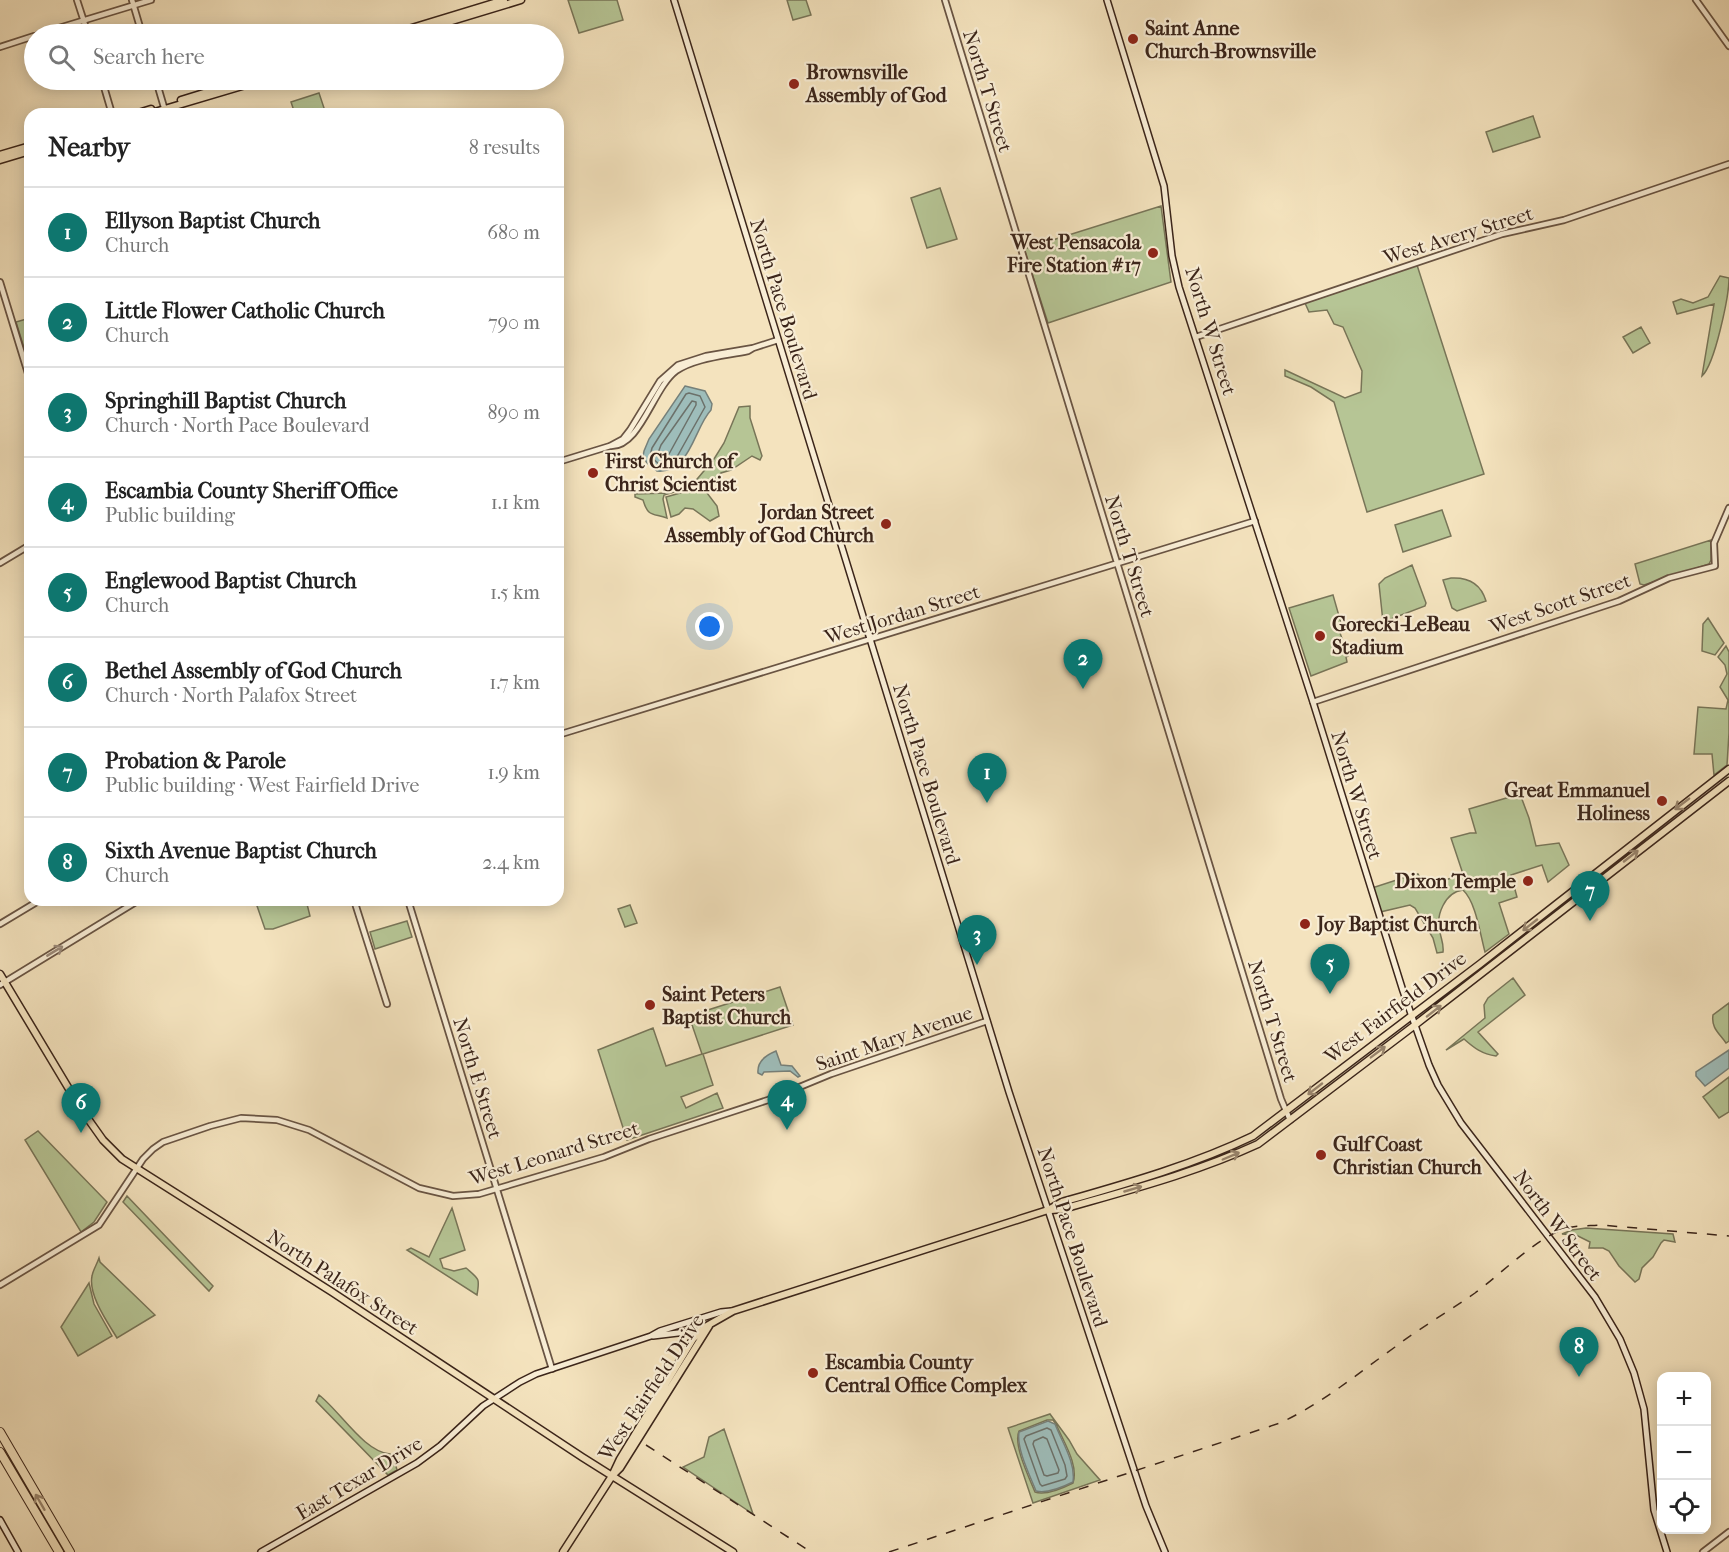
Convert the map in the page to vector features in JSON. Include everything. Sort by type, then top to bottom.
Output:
[{"type":"highway","points":[[0,1432],[70,1552]]},
{"type":"highway","points":[[0,1452],[58,1552]]},
{"type":"main road","points":[[425,24],[504,0]]},
{"type":"main road","points":[[442,24],[521,0]]},
{"type":"main road","name":"North Pace Boulevard","points":[[674,0],[987,1021],[1141,1493],[1165,1552]]},
{"type":"main road","name":"North W Street","points":[[1107,0],[1164,186],[1176,275],[1411,1016],[1438,1085],[1461,1123],[1595,1297],[1614,1327],[1627,1354],[1644,1408],[1654,1510],[1667,1552]]},
{"type":"main road","points":[[168,108],[218,90]]},
{"type":"main road","points":[[168,108],[227,90]]},
{"type":"main road","points":[[0,155],[24,148]]},
{"type":"main road","points":[[0,160],[24,153]]},
{"type":"main road","name":"West Fairfield Drive","points":[[563,1552],[612,1476],[620,1468],[704,1330],[713,1322],[733,1311],[1048,1210],[1062,1202],[1153,1174],[1253,1136],[1729,769]]},
{"type":"main road","name":"West Fairfield Drive","points":[[1048,1210],[1063,1209],[1214,1163],[1258,1144],[1380,1050],[1415,1026],[1729,781]]},
{"type":"main road","name":"North Palafox Street","points":[[0,974],[2,983],[81,1109],[109,1147],[137,1168],[733,1552]]},
{"type":"main road","points":[[651,1336],[660,1331],[721,1312],[733,1311]]},
{"type":"main road","points":[[651,1336],[704,1330]]},
{"type":"main road","name":"East Texar Drive","points":[[261,1552],[410,1468],[440,1446],[493,1399],[529,1377],[651,1336]]},
{"type":"main road","points":[[0,1520],[18,1552]]},
{"type":"street","points":[[77,0],[85,24]]},
{"type":"street","points":[[74,24],[132,3],[152,0]]},
{"type":"street","name":"North T Street","points":[[945,0],[1290,1120]]},
{"type":"street","points":[[1696,0],[1729,46]]},
{"type":"street","points":[[132,3],[139,24]]},
{"type":"street","points":[[0,46],[24,39]]},
{"type":"street","points":[[105,90],[110,108]]},
{"type":"street","points":[[159,90],[165,108]]},
{"type":"street","name":"West Avery Street","points":[[1196,337],[1502,234],[1564,220],[1729,164]]},
{"type":"street","points":[[0,282],[24,360]]},
{"type":"street","points":[[564,460],[619,445],[630,438],[664,384],[676,371],[691,364],[748,351],[778,340]]},
{"type":"street","name":"West Scott Street","points":[[1313,702],[1619,601],[1670,578],[1715,566],[1714,543],[1729,508]]},
{"type":"street","name":"West Jordan Street","points":[[564,733],[1255,521]]},
{"type":"street","points":[[0,563],[24,549]]},
{"type":"street","points":[[0,924],[30,906]]},
{"type":"street","points":[[2,983],[129,906]]},
{"type":"street","points":[[356,906],[387,1004]]},
{"type":"street","name":"North E Street","points":[[410,906],[552,1369]]},
{"type":"street","name":"Saint Mary Avenue","points":[[811,1083],[830,1074],[987,1021]]},
{"type":"street","name":"West Leonard Street","points":[[0,1285],[99,1225],[137,1168],[153,1149],[165,1141],[222,1122],[241,1118],[262,1118],[291,1123],[427,1191],[462,1196],[497,1190],[604,1157],[649,1139],[768,1100],[811,1083]]},
{"type":"street","points":[[1703,1552],[1729,1532]]},
{"type":"green space","points":[[568,0],[617,0],[623,20],[579,33]]},
{"type":"green space","points":[[787,0],[806,0],[811,15],[793,20]]},
{"type":"green space","points":[[319,93],[324,108],[293,108],[291,102]]},
{"type":"green space","points":[[1533,116],[1540,137],[1493,152],[1486,132]]},
{"type":"green space","points":[[940,188],[957,239],[927,248],[911,198]]},
{"type":"green space","points":[[1161,206],[1171,282],[1048,323],[1024,249]]},
{"type":"green space","points":[[1417,265],[1484,474],[1367,512],[1334,402],[1311,387],[1285,376],[1285,370],[1345,398],[1361,392],[1362,371],[1343,327],[1334,324],[1327,310],[1309,312],[1305,303]]},
{"type":"green space","points":[[1720,276],[1729,278],[1727,299],[1712,358],[1702,376],[1714,304],[1677,314],[1673,302],[1681,299],[1693,303],[1708,297]]},
{"type":"green space","points":[[24,320],[24,348],[16,322]]},
{"type":"green space","points":[[1641,327],[1650,343],[1633,353],[1623,337]]},
{"type":"green space","points":[[750,406],[750,418],[762,456],[760,460],[752,456],[716,478],[707,493],[717,506],[719,516],[710,521],[693,509],[685,508],[679,514],[671,517],[666,497],[687,491],[714,459],[724,443],[739,407]]},
{"type":"green space","points":[[690,482],[681,490],[664,495],[667,518],[651,514],[643,500],[635,497],[635,494],[668,493]]},
{"type":"green space","points":[[1442,510],[1451,536],[1403,552],[1395,525]]},
{"type":"green space","points":[[1711,540],[1709,564],[1644,585],[1640,584],[1635,564]]},
{"type":"green space","points":[[1412,565],[1426,603],[1425,606],[1383,622],[1379,584],[1385,578]]},
{"type":"green space","points":[[1451,578],[1469,580],[1481,590],[1486,601],[1457,611],[1452,608],[1443,580]]},
{"type":"green space","name":"Gorecki-LeBeau Stadium","points":[[1333,595],[1341,623],[1339,630],[1348,656],[1346,657],[1347,662],[1311,676],[1289,608]]},
{"type":"green space","points":[[1708,618],[1724,643],[1715,655],[1702,651],[1703,624]]},
{"type":"green space","points":[[1726,646],[1729,652],[1727,765],[1714,775],[1712,754],[1694,754],[1698,707],[1726,709],[1728,700],[1720,687],[1727,674],[1725,665],[1718,657]]},
{"type":"green space","points":[[1520,794],[1536,846],[1559,843],[1569,865],[1548,882],[1542,865],[1511,875],[1517,897],[1499,903],[1509,934],[1485,952],[1474,910],[1463,890],[1451,895],[1440,912],[1439,926],[1443,952],[1437,953],[1433,938],[1415,908],[1410,905],[1380,912],[1372,888],[1415,874],[1418,874],[1425,887],[1463,874],[1451,838],[1476,833],[1469,809]]},
{"type":"green space","points":[[630,905],[637,923],[625,927],[618,909]]},
{"type":"green space","points":[[257,906],[308,906],[310,916],[273,929],[265,929]]},
{"type":"green space","points":[[407,921],[412,937],[375,949],[370,932]]},
{"type":"green space","points":[[1513,978],[1525,995],[1478,1032],[1498,1054],[1496,1056],[1482,1052],[1464,1039],[1446,1050],[1485,1018],[1484,1005],[1488,998]]},
{"type":"green space","points":[[780,987],[793,1025],[703,1054],[713,1085],[681,1097],[686,1108],[717,1093],[723,1108],[627,1140],[598,1050],[653,1028],[666,1066],[702,1054],[689,1016]]},
{"type":"green space","points":[[1729,1003],[1729,1041],[1726,1043],[1714,1027],[1713,1015]]},
{"type":"green space","points":[[1729,1077],[1729,1112],[1719,1118],[1703,1097]]},
{"type":"green space","points":[[38,1131],[107,1202],[94,1222],[81,1232],[25,1140]]},
{"type":"green space","points":[[127,1196],[213,1286],[209,1291],[123,1202]]},
{"type":"green space","points":[[452,1208],[465,1250],[440,1259],[443,1268],[454,1271],[466,1268],[474,1274],[478,1279],[477,1295],[407,1250],[411,1248],[429,1257]]},
{"type":"green space","points":[[1586,1228],[1673,1234],[1675,1242],[1664,1240],[1661,1243],[1653,1257],[1642,1268],[1639,1279],[1635,1282],[1619,1266],[1609,1251],[1603,1248],[1589,1248],[1590,1242],[1576,1235],[1562,1234]]},
{"type":"green space","points":[[99,1258],[100,1262],[155,1315],[117,1338],[93,1292],[92,1276]]},
{"type":"green space","points":[[89,1283],[94,1304],[112,1336],[78,1356],[61,1327]]},
{"type":"green space","points":[[319,1395],[362,1439],[380,1452],[390,1454],[397,1470],[388,1475],[316,1401]]},
{"type":"green space","points":[[1050,1414],[1077,1454],[1100,1480],[1033,1503],[1008,1428]],"holes":[[[1047,1420],[1053,1420],[1072,1461],[1073,1483],[1054,1491],[1039,1493],[1035,1492],[1020,1452],[1019,1431]]]},
{"type":"green space","points":[[724,1429],[753,1514],[683,1467],[704,1457],[709,1437]]},
{"type":"water","points":[[685,386],[705,391],[712,404],[711,410],[684,458],[668,470],[657,471],[647,463],[643,456],[644,451],[649,439]]},
{"type":"water","points":[[1729,1050],[1729,1068],[1705,1086],[1696,1076],[1696,1072]]},
{"type":"water","points":[[776,1051],[781,1065],[792,1066],[800,1076],[790,1071],[764,1072],[762,1075],[758,1073],[763,1059]]},
{"type":"water","points":[[1048,1421],[1055,1424],[1068,1453],[1073,1482],[1055,1490],[1040,1492],[1036,1491],[1024,1462],[1019,1432]]},
{"type":"railway","points":[[889,1552],[1280,1423],[1325,1397],[1414,1333],[1475,1293],[1530,1249],[1564,1229],[1601,1225],[1729,1236]]},
{"type":"railway","points":[[646,1445],[811,1552]]},
{"type":"place","name":"Saint Anne Church-Brownsville","points":[[1133,39]]},
{"type":"place","name":"Brownsville Assembly of God","points":[[794,84]]},
{"type":"place","name":"West Pensacola Fire Station #17","points":[[1153,253]]},
{"type":"place","name":"First Church of Christ Scientist","points":[[593,473]]},
{"type":"place","name":"Jordan Street Assembly of God Church","points":[[886,524]]},
{"type":"place","name":"Gorecki-LeBeau Stadium","points":[[1320,636]]},
{"type":"place","name":"Little Flower Catholic Church","points":[[1083,689]]},
{"type":"place","name":"Great Emmanuel Holiness","points":[[1662,801]]},
{"type":"place","name":"Ellyson Baptist Church","points":[[987,803]]},
{"type":"place","name":"Dixon Temple","points":[[1528,881]]},
{"type":"place","name":"Probation & Parole","points":[[1590,921]]},
{"type":"place","name":"Joy Baptist Church","points":[[1305,924]]},
{"type":"place","name":"Springhill Baptist Church","points":[[977,965]]},
{"type":"place","name":"Englewood Baptist Church","points":[[1330,994]]},
{"type":"place","name":"Saint Peters Baptist Church","points":[[650,1005]]},
{"type":"place","name":"Escambia County Sheriff Office","points":[[787,1130]]},
{"type":"place","name":"Bethel Assembly of God Church","points":[[81,1133]]},
{"type":"place","name":"Gulf Coast Christian Church","points":[[1321,1155]]},
{"type":"place","name":"Escambia County Central Office Complex","points":[[813,1373]]},
{"type":"place","name":"Sixth Avenue Baptist Church","points":[[1579,1377]]}]
